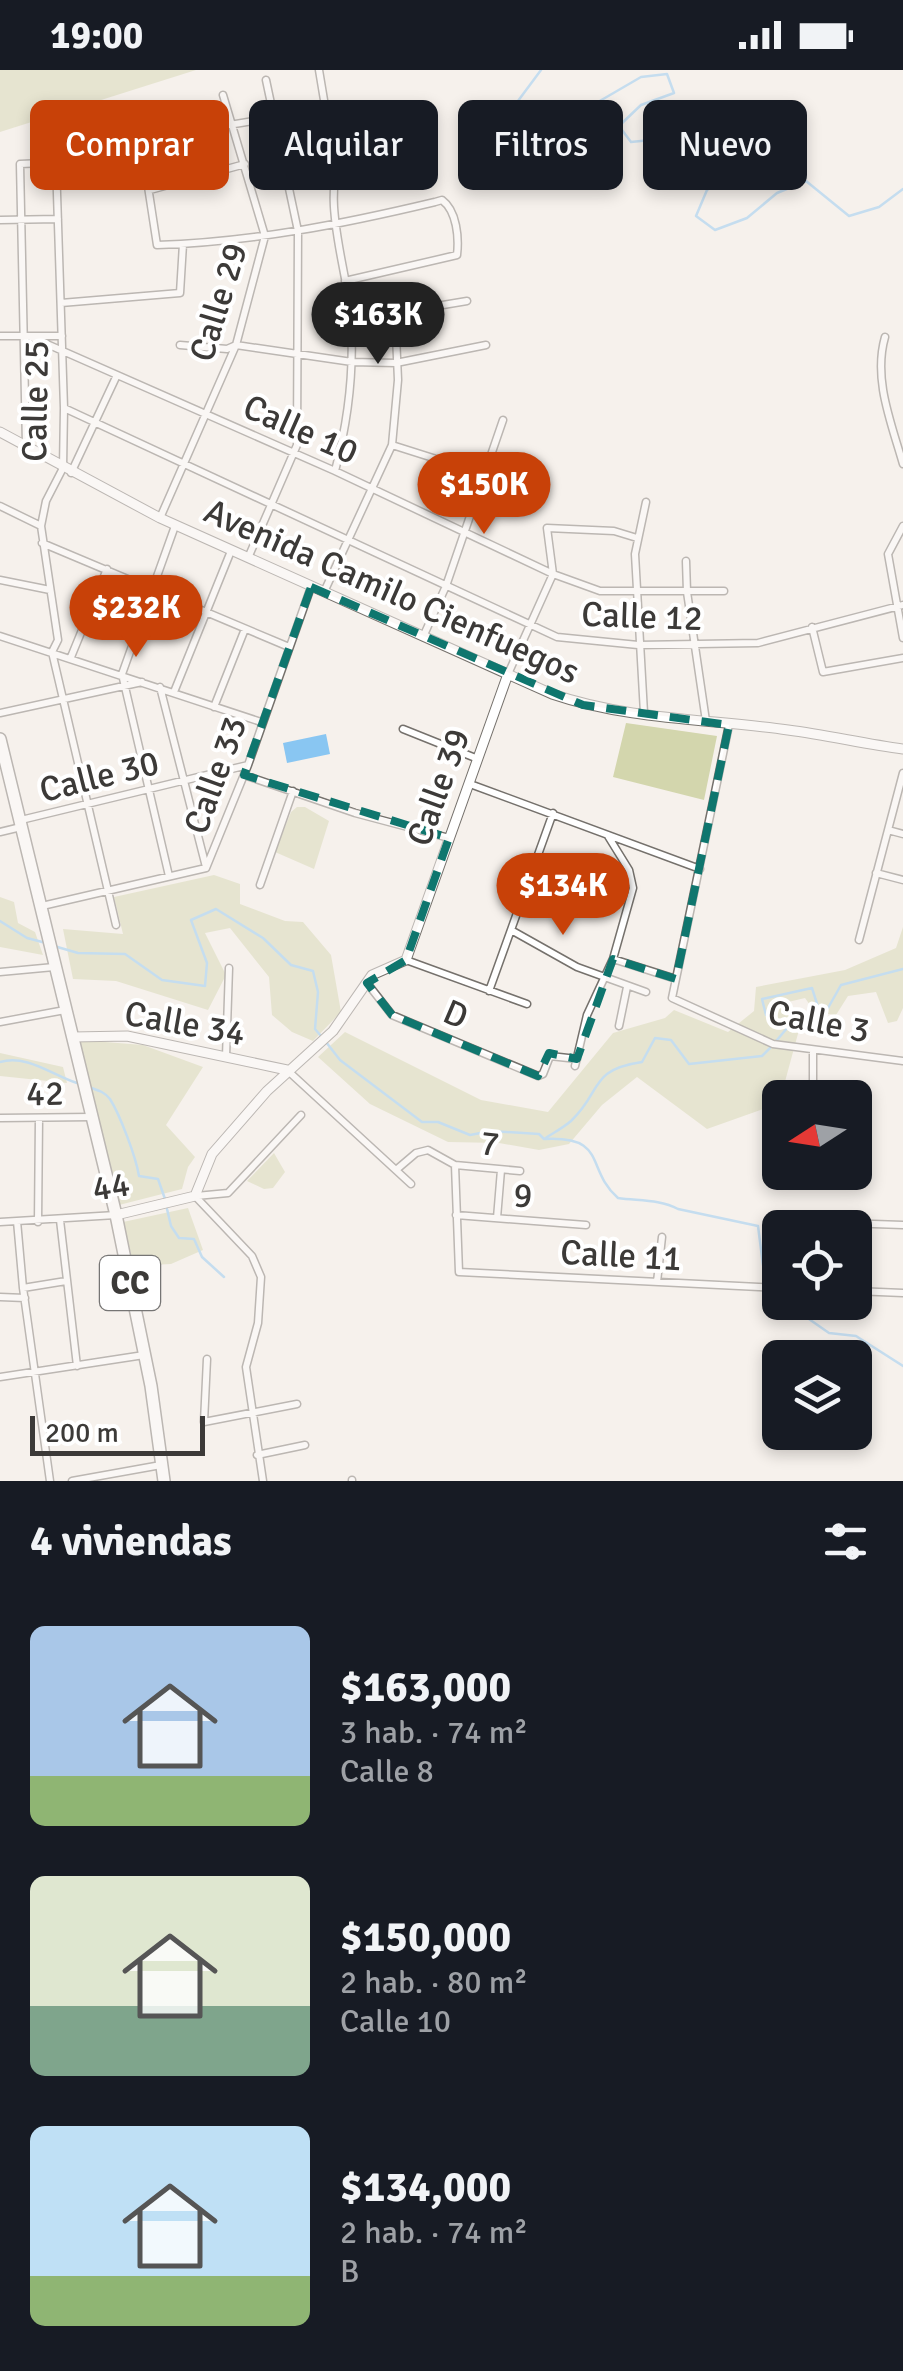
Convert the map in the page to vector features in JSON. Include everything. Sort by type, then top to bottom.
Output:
[{"type":"highway","name":"CC","points":[[0,738],[5,776],[21,824],[116,1215],[146,1354],[164,1481]]},
{"type":"street","points":[[318,70],[325,100]]},
{"type":"street","points":[[266,80],[270,100]]},
{"type":"street","name":"Calle 29","points":[[160,518],[236,346],[265,236],[223,95]]},
{"type":"street","points":[[229,127],[249,124]]},
{"type":"street","points":[[26,446],[28,337],[20,164],[30,164]]},
{"type":"street","points":[[229,168],[245,164]]},
{"type":"street","name":"Calle 25","points":[[57,190],[67,471],[46,502],[40,526],[58,640],[52,652],[116,925]]},
{"type":"street","points":[[150,190],[157,245],[298,232],[442,200],[448,204],[453,212],[457,255],[344,281]]},
{"type":"street","points":[[248,558],[297,445],[298,232],[289,190]]},
{"type":"street","points":[[335,190],[334,226],[352,362],[346,428],[335,471]]},
{"type":"street","points":[[0,220],[58,219]]},
{"type":"street","points":[[61,303],[180,294],[182,244]]},
{"type":"street","points":[[324,592],[392,445],[398,380],[394,320],[399,311],[467,302]]},
{"type":"street","points":[[0,336],[62,336]]},
{"type":"street","name":"Calle 10","points":[[28,337],[335,471],[553,574],[600,591],[724,590]]},
{"type":"street","points":[[885,337],[880,355],[884,397],[903,464]]},
{"type":"street","points":[[180,345],[227,350],[236,346],[352,362],[396,363],[486,344]]},
{"type":"street","points":[[67,471],[96,423],[117,375]]},
{"type":"street","name":"Calle 12","points":[[64,408],[557,637],[638,644],[758,643],[900,605]]},
{"type":"street","points":[[424,637],[466,534],[503,420]]},
{"type":"street","name":"Avenida Camilo Cienfuegos","points":[[0,432],[175,526],[583,704],[729,726],[786,729],[903,749]]},
{"type":"street","points":[[392,445],[534,490]]},
{"type":"street","points":[[644,713],[636,538],[646,502]]},
{"type":"street","points":[[0,517],[1,506],[40,526]]},
{"type":"street","points":[[169,876],[122,674],[175,526]]},
{"type":"street","points":[[903,526],[888,554],[903,638]]},
{"type":"street","points":[[553,574],[548,528],[626,533],[636,538]]},
{"type":"street","points":[[42,543],[289,647]]},
{"type":"street","points":[[174,692],[231,551]]},
{"type":"street","points":[[686,561],[687,592],[707,722]]},
{"type":"street","points":[[71,658],[107,569]]},
{"type":"street","name":"Calle 39","points":[[406,960],[508,674],[553,574]]},
{"type":"street","points":[[0,580],[50,590]]},
{"type":"street","name":"Calle 33","points":[[206,868],[248,765],[311,587]]},
{"type":"street","points":[[812,627],[823,672],[903,658]]},
{"type":"street","points":[[214,706],[245,628]]},
{"type":"street","points":[[0,636],[261,722]]},
{"type":"street","points":[[0,713],[144,682]]},
{"type":"street","points":[[41,906],[206,868],[160,688]]},
{"type":"street","points":[[612,960],[676,979],[729,726]]},
{"type":"street","points":[[402,729],[478,760]]},
{"type":"street","name":"Calle 30","points":[[0,832],[88,804],[248,765]]},
{"type":"street","points":[[859,940],[903,773]]},
{"type":"street","points":[[244,775],[449,838]]},
{"type":"street","points":[[470,784],[700,870]]},
{"type":"street","points":[[260,884],[292,791]]},
{"type":"street","points":[[489,991],[553,813]]},
{"type":"street","points":[[888,830],[903,834]]},
{"type":"street","points":[[602,978],[612,960],[633,888],[629,870],[608,836]]},
{"type":"street","points":[[876,874],[903,880]]},
{"type":"street","points":[[510,930],[602,978],[646,992]]},
{"type":"street","points":[[263,1481],[246,1367],[258,1323],[261,1277],[252,1256],[195,1196],[212,1154],[286,1070],[333,1031],[372,975],[406,960],[527,1004]]},
{"type":"street","points":[[0,972],[54,963]]},
{"type":"street","points":[[226,1058],[230,968]]},
{"type":"street","name":"D","points":[[367,983],[392,1015],[538,1076],[543,1074],[550,1056],[576,1062],[587,1015],[602,978]]},
{"type":"street","name":"Calle 3","points":[[676,979],[672,998],[774,1044],[903,1061]]},
{"type":"street","points":[[619,1026],[627,987]]},
{"type":"street","points":[[0,1022],[66,1010]]},
{"type":"street","name":"Calle 34","points":[[73,1036],[127,1036],[286,1070]]},
{"type":"street","points":[[813,1051],[813,1080]]},
{"type":"street","points":[[251,1063],[267,1090]]},
{"type":"street","points":[[286,1070],[411,1184]]},
{"type":"street","name":"44","points":[[0,1222],[116,1215],[195,1196],[228,1193],[301,1114]]},
{"type":"street","name":"42","points":[[0,1120],[92,1117]]},
{"type":"street","points":[[38,1222],[39,1118]]},
{"type":"street","name":"7","points":[[396,1170],[416,1153],[428,1150],[456,1165],[520,1172]]},
{"type":"street","points":[[456,1165],[456,1215]]},
{"type":"street","points":[[497,1218],[501,1170]]},
{"type":"street","name":"9","points":[[456,1215],[586,1224]]},
{"type":"street","name":"Calle 11","points":[[456,1215],[459,1272],[762,1287]]},
{"type":"street","points":[[60,1220],[77,1366]]},
{"type":"street","points":[[17,1222],[50,1481]]},
{"type":"street","points":[[872,1224],[903,1226]]},
{"type":"street","points":[[657,1282],[662,1237]]},
{"type":"street","points":[[23,1288],[66,1281]]},
{"type":"street","points":[[872,1292],[903,1294]]},
{"type":"street","points":[[0,1297],[25,1298]]},
{"type":"street","points":[[0,1377],[146,1354]]},
{"type":"street","points":[[207,1359],[204,1422],[297,1404]]},
{"type":"street","points":[[257,1455],[305,1445]]},
{"type":"street","points":[[72,1481],[162,1465]]},
{"type":"highlighted area","points":[[311,587],[583,705],[729,725],[676,979],[613,959],[577,1059],[549,1053],[538,1076],[392,1015],[367,983],[406,960],[449,838],[244,775]]},
{"type":"green space","points":[[0,70],[196,70],[101,100],[30,100],[30,123],[0,132]]},
{"type":"green space","points":[[626,723],[717,736],[704,800],[613,777]]},
{"type":"green space","points":[[305,807],[329,821],[314,869],[275,852],[291,812]]},
{"type":"green space","points":[[214,875],[240,884],[240,904],[285,921],[303,922],[331,955],[341,1012],[313,1041],[292,1032],[272,1015],[269,977],[230,928],[205,933],[226,975],[208,1010],[116,981],[73,979],[63,929],[123,934],[114,897]]},
{"type":"green space","points":[[0,897],[14,902],[18,923],[35,932],[43,955],[0,947]]},
{"type":"green space","points":[[903,927],[903,1008],[897,1021],[888,1023],[876,992],[848,996],[836,1015],[815,1012],[805,998],[784,1003],[799,1030],[785,1080],[762,1080],[762,1110],[707,1129],[637,1077],[602,1105],[569,1144],[539,1150],[499,1143],[448,1142],[370,1104],[318,1057],[345,1032],[481,1100],[548,1112],[613,1033],[665,1018],[674,1010],[728,1032],[754,1011],[756,987],[845,970],[896,948]]},
{"type":"green space","points":[[80,1040],[143,1045],[203,1067],[166,1125],[195,1157],[182,1189],[119,1205]]},
{"type":"green space","points":[[0,1053],[63,1067],[67,1083],[0,1076]]},
{"type":"green space","points":[[274,1153],[285,1172],[273,1188],[264,1189],[247,1181]]},
{"type":"green space","points":[[188,1208],[203,1250],[171,1264],[134,1266],[123,1222]]},
{"type":"water","points":[[326,734],[330,754],[287,763],[283,743]]},
{"type":"waterway","points":[[541,70],[512,109],[519,133],[546,140],[586,109],[641,77],[667,74],[674,93],[641,105],[619,126],[631,142],[680,137],[727,104],[761,109],[782,128],[768,147],[707,190],[696,216],[715,230],[747,218],[777,193],[806,181],[849,216],[879,207],[903,189]]},
{"type":"waterway","points":[[54,946],[78,953],[125,954],[162,980],[205,986],[207,963],[191,920],[216,909],[263,938],[291,965],[313,971],[318,992],[315,1029],[321,1036]]},
{"type":"waterway","points":[[0,921],[27,938],[46,943]]},
{"type":"waterway","points":[[777,1040],[788,1027],[766,1015],[762,999],[812,988],[818,1007],[828,1008],[841,985],[903,969]]},
{"type":"waterway","points":[[326,1042],[340,1060],[422,1122],[438,1122],[470,1135],[491,1131],[539,1134],[544,1139],[571,1121],[604,1076],[642,1062],[655,1038],[671,1040],[689,1064],[762,1056],[770,1048]]},
{"type":"waterway","points":[[0,1062],[30,1063],[77,1083]]},
{"type":"waterway","points":[[89,1087],[110,1099],[139,1176],[158,1179],[165,1199]]},
{"type":"waterway","points":[[545,1139],[565,1139],[587,1149],[618,1198],[656,1202],[758,1226],[762,1257]]},
{"type":"waterway","points":[[167,1209],[179,1238],[194,1239],[202,1257],[224,1277]]},
{"type":"waterway","points":[[810,1320],[829,1333],[856,1336],[903,1366]]}]
